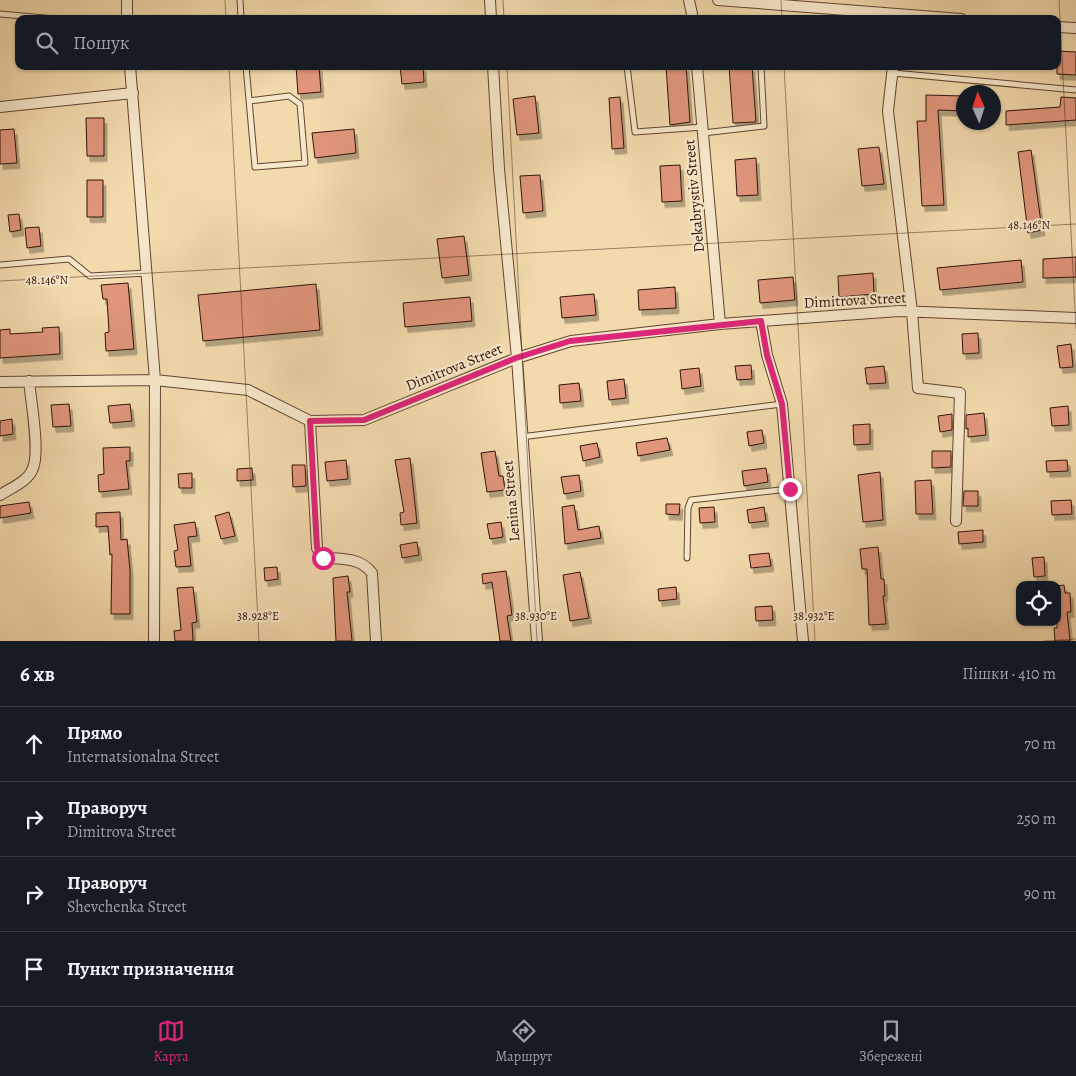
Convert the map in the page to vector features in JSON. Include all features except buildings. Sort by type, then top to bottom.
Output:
[{"type":"street","points":[[127,0],[127,15]]},
{"type":"street","points":[[490,0],[490,15]]},
{"type":"street","points":[[689,0],[692,15]]},
{"type":"street","points":[[718,0],[889,15]]},
{"type":"street","points":[[1061,27],[1076,28]]},
{"type":"street","points":[[130,70],[155,380],[154,641]]},
{"type":"street","name":"Lenina Street","points":[[493,70],[499,169],[516,358],[537,641]]},
{"type":"street","name":"Dekabrystiv Street","points":[[697,70],[720,324]]},
{"type":"street","points":[[893,70],[888,111],[912,312],[918,388],[960,393],[956,521]]},
{"type":"street","points":[[0,107],[132,93]]},
{"type":"street","name":"Dimitrova Street","points":[[0,382],[155,380],[248,390],[310,421],[364,420],[516,358],[570,341],[720,324],[899,311],[1076,318]]},
{"type":"street","points":[[761,321],[767,355],[782,404],[803,641]]},
{"type":"street","points":[[0,495],[20,484],[33,469],[35,457],[29,381]]},
{"type":"street","points":[[310,421],[317,548],[323,558],[350,559],[366,565],[372,573],[376,641]]},
{"type":"lane","points":[[240,0],[242,15]]},
{"type":"lane","points":[[0,14],[15,15]]},
{"type":"lane","points":[[246,70],[249,100],[255,167],[305,162],[300,104],[289,96],[249,100]]},
{"type":"lane","points":[[627,70],[635,132],[764,126],[761,70]]},
{"type":"lane","points":[[893,70],[1076,90]]},
{"type":"lane","points":[[0,265],[69,259],[90,276],[147,273]]},
{"type":"lane","points":[[521,437],[782,404]]},
{"type":"lane","points":[[687,558],[688,508],[691,500],[790,489]]},
{"type":"route","points":[[323,558],[317,548],[310,421],[364,420],[516,358],[570,341],[761,321],[767,355],[782,404],[788,448],[790,489]]}]
